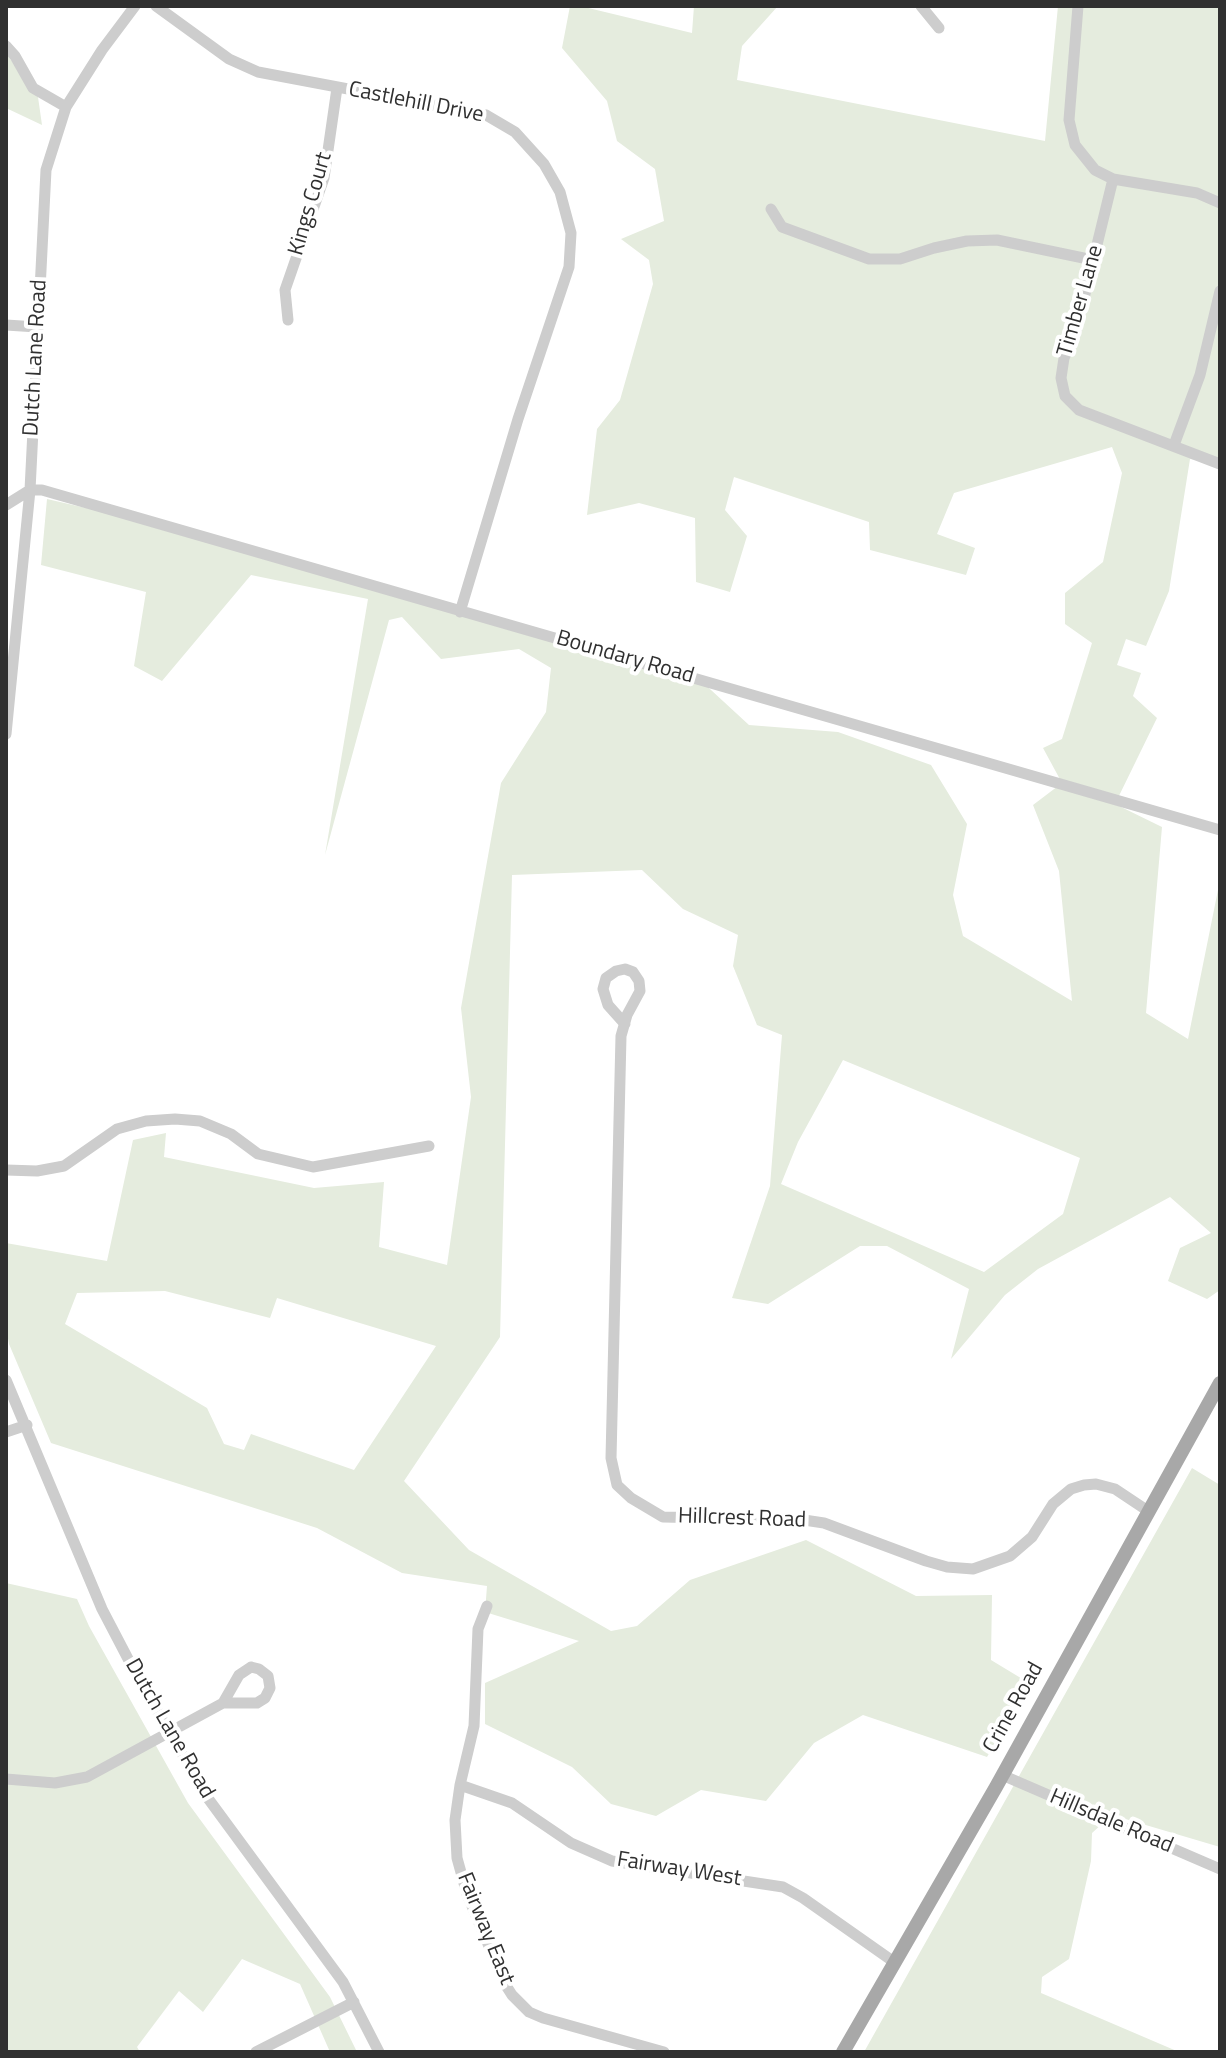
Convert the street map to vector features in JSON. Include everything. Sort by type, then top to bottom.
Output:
[{"type":"main road","name":"Crine Road","points":[[843,2052],[1002,1775],[1220,1383]]},
{"type":"street","name":"Dutch Lane Road","points":[[6,734],[30,490],[46,170],[66,107],[102,50],[135,6]]},
{"type":"street","name":"Castlehill Drive","points":[[156,6],[229,59],[258,72],[486,115],[515,132],[544,164],[556,186],[571,233],[569,267],[518,419],[460,612]]},
{"type":"street","points":[[921,6],[939,28]]},
{"type":"street","points":[[1078,6],[1069,120],[1075,145],[1095,170],[1113,179],[1197,193],[1220,203]]},
{"type":"street","points":[[6,46],[33,88],[66,107]]},
{"type":"street","name":"Kings Court","points":[[288,320],[285,290],[324,178],[337,88]]},
{"type":"street","name":"Timber Lane","points":[[1113,179],[1076,331],[1064,358],[1061,378],[1065,396],[1079,410],[1220,464]]},
{"type":"street","points":[[771,209],[782,227],[869,259],[900,259],[956,243],[997,240],[1093,260]]},
{"type":"street","points":[[1174,445],[1200,375],[1220,291]]},
{"type":"street","points":[[6,325],[37,327]]},
{"type":"street","points":[[6,505],[30,490]]},
{"type":"street","name":"Boundary Road","points":[[30,490],[42,490],[1220,830]]},
{"type":"street","name":"Hillcrest Road","points":[[625,1024],[608,1005],[603,989],[606,978],[625,969],[633,972],[640,991],[621,1036],[611,1458],[617,1485],[631,1498],[663,1517],[824,1523],[926,1561],[973,1569],[1010,1556],[1032,1537],[1053,1504],[1071,1489],[1096,1484],[1115,1489],[1148,1511]]},
{"type":"street","points":[[6,1170],[37,1171],[64,1166],[117,1129],[146,1121],[175,1119],[200,1121],[231,1134],[258,1154],[313,1167],[429,1146]]},
{"type":"street","name":"Dutch Lane Road","points":[[6,1380],[102,1609],[169,1733],[207,1797],[323,1953],[354,2002],[379,2052]]},
{"type":"street","points":[[6,1432],[27,1425]]},
{"type":"street","name":"Fairway East","points":[[487,1606],[478,1629],[474,1726],[460,1785],[455,1831],[462,1881],[512,1995],[529,2012],[664,2052]]},
{"type":"street","points":[[6,1779],[44,1783],[79,1780],[99,1773],[223,1703]]},
{"type":"street","name":"Hillsdale Road","points":[[1002,1775],[1220,1869]]},
{"type":"street","name":"Fairway West","points":[[460,1785],[512,1803],[571,1843],[612,1861],[783,1887],[894,1962]]},
{"type":"street","points":[[256,2052],[354,2002]]},
{"type":"shaded area","points":[[570,6],[692,33],[694,6],[778,6],[742,46],[737,80],[1045,141],[1058,6],[1220,6],[1220,463],[1190,459],[1169,591],[1146,646],[1126,639],[1117,665],[1141,673],[1133,696],[1157,718],[1115,804],[1162,827],[1146,1013],[1188,1039],[1220,880],[1220,1290],[1207,1299],[1168,1281],[1180,1248],[1211,1233],[1170,1197],[1038,1269],[1005,1295],[951,1359],[969,1289],[887,1246],[860,1246],[768,1304],[732,1298],[770,1186],[782,1035],[757,1025],[733,966],[738,935],[683,909],[642,870],[512,875],[500,1337],[404,1481],[469,1550],[611,1631],[637,1626],[690,1580],[806,1540],[916,1596],[992,1595],[991,1660],[1029,1683],[987,1757],[863,1715],[814,1743],[766,1801],[701,1790],[656,1816],[611,1804],[572,1767],[485,1724],[485,1683],[579,1641],[485,1612],[487,1586],[402,1573],[317,1528],[51,1443],[9,1344],[6,1327],[6,1243],[107,1261],[133,1140],[166,1133],[164,1157],[314,1188],[384,1182],[379,1247],[447,1265],[471,1097],[461,1008],[501,783],[546,712],[551,668],[519,649],[441,659],[402,617],[389,620],[325,855],[368,599],[251,575],[162,681],[134,666],[146,592],[41,565],[47,499],[147,522],[698,678],[749,725],[838,732],[931,765],[967,824],[953,895],[963,936],[1072,1001],[1059,871],[1033,805],[1062,783],[1043,748],[1062,739],[1092,643],[1065,624],[1065,593],[1103,562],[1122,473],[1112,447],[954,493],[937,534],[975,548],[966,575],[870,550],[869,522],[734,477],[725,510],[747,536],[730,592],[696,582],[695,518],[639,503],[587,515],[597,429],[620,400],[653,284],[649,260],[621,239],[664,221],[655,169],[617,141],[607,101],[562,48]],"holes":[[[843,1060],[1080,1158],[1063,1214],[984,1272],[781,1184],[798,1142]],[[165,1291],[270,1318],[277,1298],[436,1346],[354,1470],[251,1434],[244,1450],[224,1444],[207,1408],[65,1324],[77,1293]]]},
{"type":"shaded area","points":[[6,53],[38,97],[42,125],[6,108]]},
{"type":"shaded area","points":[[1192,1468],[1220,1485],[1220,1847],[1112,1815],[1092,1833],[1091,1861],[1069,1959],[1042,1977],[1041,1993],[1179,2052],[864,2052]]},
{"type":"shaded area","points":[[6,1583],[77,1599],[188,1803],[330,1997],[357,2052],[330,2052],[300,1984],[242,1959],[203,2012],[179,1991],[137,2047],[140,2052],[6,2052]]}]
